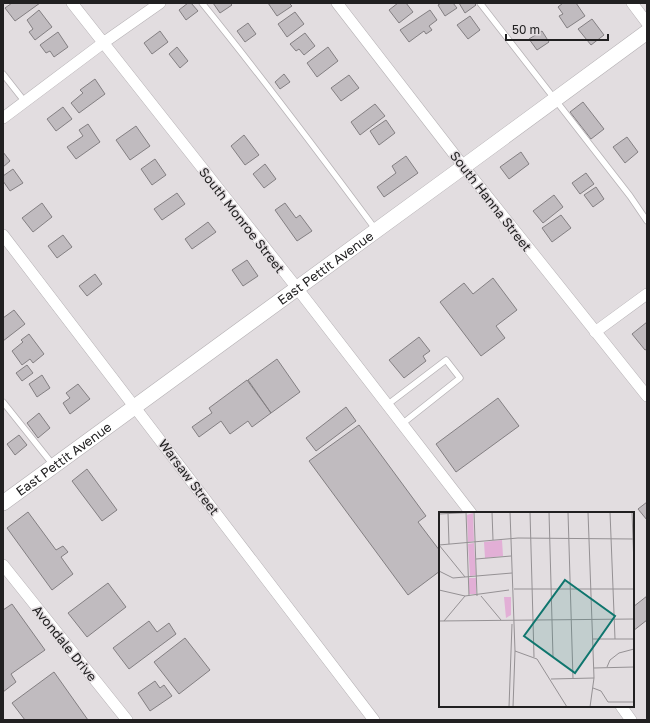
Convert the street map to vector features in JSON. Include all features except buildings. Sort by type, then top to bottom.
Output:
[{"type":"street","name":"South Monroe Street","points":[[72,3],[297,288],[470,512]]},
{"type":"street","points":[[3,118],[103,43],[160,3]]},
{"type":"street","name":"South Hanna Street","points":[[337,3],[464,167],[647,396]]},
{"type":"street","points":[[632,3],[647,23]]},
{"type":"street","name":"East Pettit Avenue","points":[[3,503],[647,32]]},
{"type":"street","name":"Warsaw Street","points":[[3,235],[374,720]]},
{"type":"street","points":[[595,332],[647,294]]},
{"type":"street","name":"Avondale Drive","points":[[3,565],[127,720]]},
{"type":"street","points":[[621,707],[631,720]]},
{"type":"lane","points":[[202,3],[310,140],[376,230]]},
{"type":"lane","points":[[480,3],[630,196],[647,221]]},
{"type":"lane","points":[[3,74],[25,102]]},
{"type":"lane","points":[[387,405],[446,360],[460,378],[402,424]]},
{"type":"lane","points":[[3,402],[54,466]]}]
